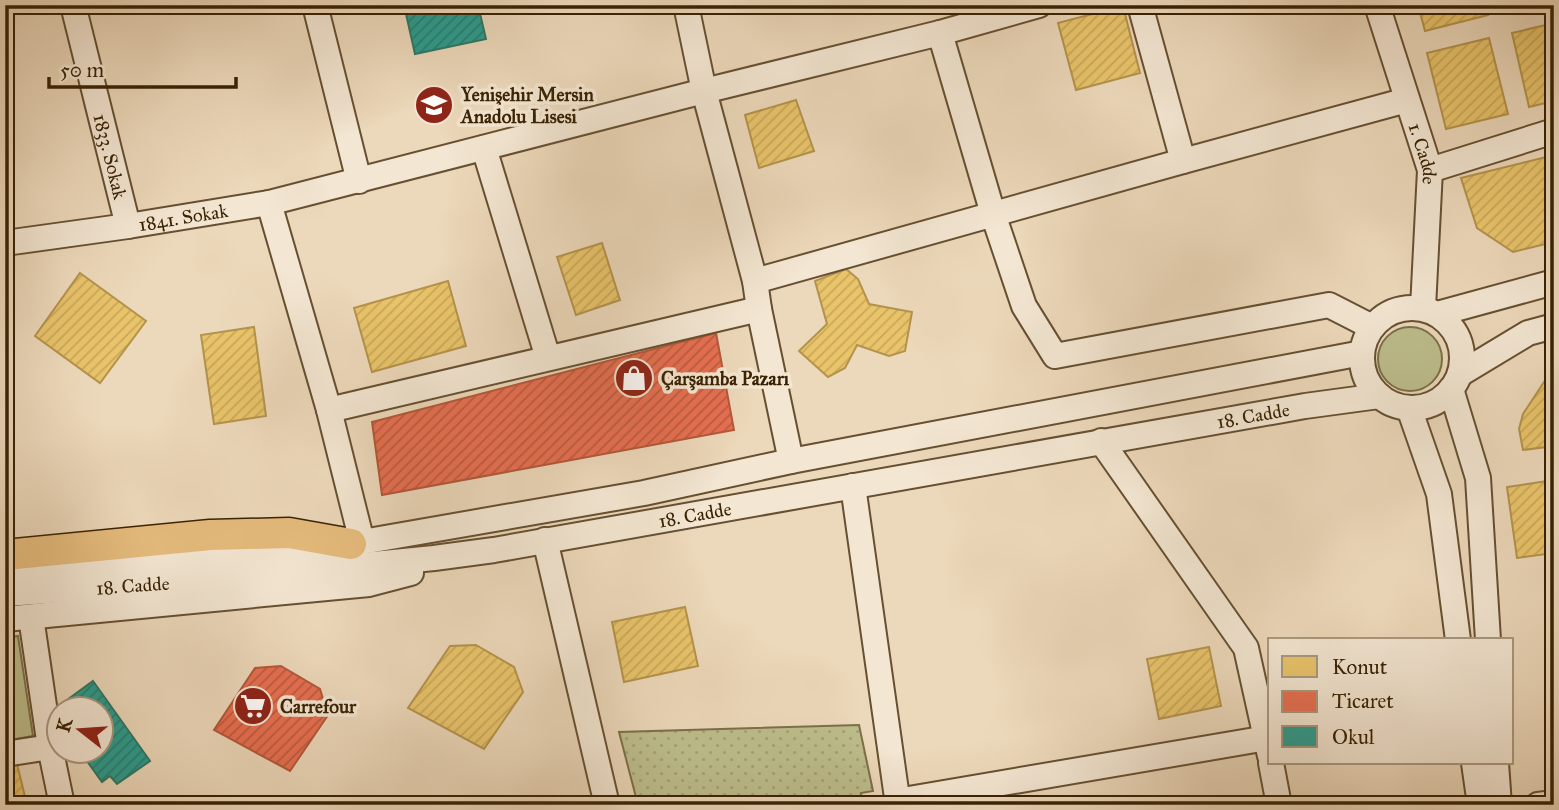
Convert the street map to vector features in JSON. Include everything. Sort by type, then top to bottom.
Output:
[{"type":"main road","points":[[5,555],[210,535],[289,533],[356,543]]},
{"type":"street","name":"1833. Sokak","points":[[73,5],[128,226]]},
{"type":"street","points":[[315,5],[359,180]]},
{"type":"street","points":[[686,5],[704,91],[755,281],[791,461]]},
{"type":"street","name":"1841. Sokak","points":[[5,243],[269,203],[940,33],[1039,5]]},
{"type":"street","points":[[1140,5],[1183,161]]},
{"type":"street","name":"1. Cadde","points":[[1377,5],[1430,170],[1430,311]]},
{"type":"street","points":[[940,33],[993,214],[1024,306],[1055,356],[1329,305],[1372,327]]},
{"type":"street","points":[[755,281],[1407,100]]},
{"type":"street","points":[[1430,170],[1554,131]]},
{"type":"street","points":[[484,148],[548,358]]},
{"type":"street","points":[[269,203],[329,410],[356,543]]},
{"type":"street","points":[[1554,282],[1430,311],[1409,307],[1395,310],[1372,327],[1362,353],[1363,369],[1369,384],[1379,396],[1388,402],[1409,408],[1420,407],[1443,398],[1455,382],[1528,333],[1554,326]]},
{"type":"street","points":[[329,410],[759,309]]},
{"type":"street","points":[[1430,311],[1450,325],[1459,340],[1462,357],[1455,382],[1478,478],[1488,638]]},
{"type":"street","name":"18. Cadde","points":[[5,574],[283,554],[356,543],[644,493],[791,461],[1362,353]]},
{"type":"street","name":"18. Cadde","points":[[5,594],[222,579],[494,550],[1305,406],[1379,396]]},
{"type":"street","points":[[1409,408],[1439,494],[1458,638]]},
{"type":"street","points":[[1101,442],[1246,648],[1268,743]]},
{"type":"street","points":[[853,486],[897,803],[1268,747]]},
{"type":"street","points":[[545,540],[607,805]]},
{"type":"street","points":[[5,619],[369,584],[494,550]]},
{"type":"street","points":[[30,617],[46,721]]},
{"type":"street","points":[[5,754],[46,748]]},
{"type":"street","points":[[54,764],[62,805]]},
{"type":"street","points":[[1271,764],[1279,805]]},
{"type":"street","points":[[1474,764],[1480,805]]},
{"type":"street","points":[[1496,764],[1499,805]]},
{"type":"street","points":[[1538,805],[1554,803]]},
{"type":"green space","points":[[1404,327],[1416,327],[1433,336],[1440,347],[1440,371],[1433,382],[1416,391],[1404,391],[1392,386],[1383,377],[1378,365],[1378,353],[1383,341],[1392,332]]},
{"type":"green space","points":[[18,636],[33,736],[5,741],[5,638]]},
{"type":"green space","points":[[859,725],[873,791],[861,793],[862,805],[638,805],[619,732]]},
{"type":"building: Konut","points":[[1418,5],[1485,5],[1488,15],[1425,31]]},
{"type":"building: Konut","points":[[1123,6],[1140,73],[1076,90],[1058,23]]},
{"type":"building: Konut","points":[[1554,23],[1554,101],[1529,107],[1512,33]]},
{"type":"building: Konut","points":[[1489,38],[1508,114],[1446,129],[1427,53]]},
{"type":"building: Konut","points":[[796,100],[814,151],[759,168],[745,115]]},
{"type":"building: Konut","points":[[1554,155],[1554,242],[1513,252],[1477,228],[1461,178]]},
{"type":"building: Konut","points":[[602,243],[620,300],[576,315],[557,257]]},
{"type":"building: Konut","points":[[846,269],[858,279],[869,304],[912,312],[905,351],[889,356],[857,345],[845,368],[828,377],[799,351],[827,324],[815,281]]},
{"type":"building: Konut","points":[[80,273],[146,321],[100,383],[35,336]]},
{"type":"building: Konut","points":[[448,281],[466,346],[372,372],[354,308]]},
{"type":"building: Konut","points":[[254,327],[266,416],[214,424],[201,335]]},
{"type":"building: Konut","points":[[1554,377],[1554,446],[1523,450],[1519,429],[1523,414],[1546,379]]},
{"type":"building: Konut","points":[[1554,480],[1554,553],[1517,558],[1507,487]]},
{"type":"building: Konut","points":[[685,607],[698,666],[624,682],[612,622]]},
{"type":"building: Konut","points":[[476,645],[514,667],[523,692],[484,749],[408,708],[450,646]]},
{"type":"building: Konut","points":[[1209,647],[1221,706],[1159,719],[1147,659]]},
{"type":"building: Konut","points":[[17,764],[27,805],[5,805],[5,767]]},
{"type":"building: Ticaret","name":"Çarşamba Pazarı","points":[[716,333],[734,430],[382,495],[372,422]]},
{"type":"building: Ticaret","points":[[281,666],[320,689],[328,715],[290,771],[214,730],[255,668]]},
{"type":"building: Okul","points":[[404,5],[478,5],[486,39],[415,54]]},
{"type":"building: Okul","points":[[93,681],[102,694],[75,694]]},
{"type":"building: Okul","points":[[116,713],[150,761],[117,784],[110,776],[102,782],[89,764],[116,764]]},
{"type":"place","name":"Yenişehir Mersin Anadolu Lisesi","points":[[434,105]]},
{"type":"place","name":"Çarşamba Pazarı","points":[[634,378]]},
{"type":"place","name":"Carrefour","points":[[253,706]]}]
